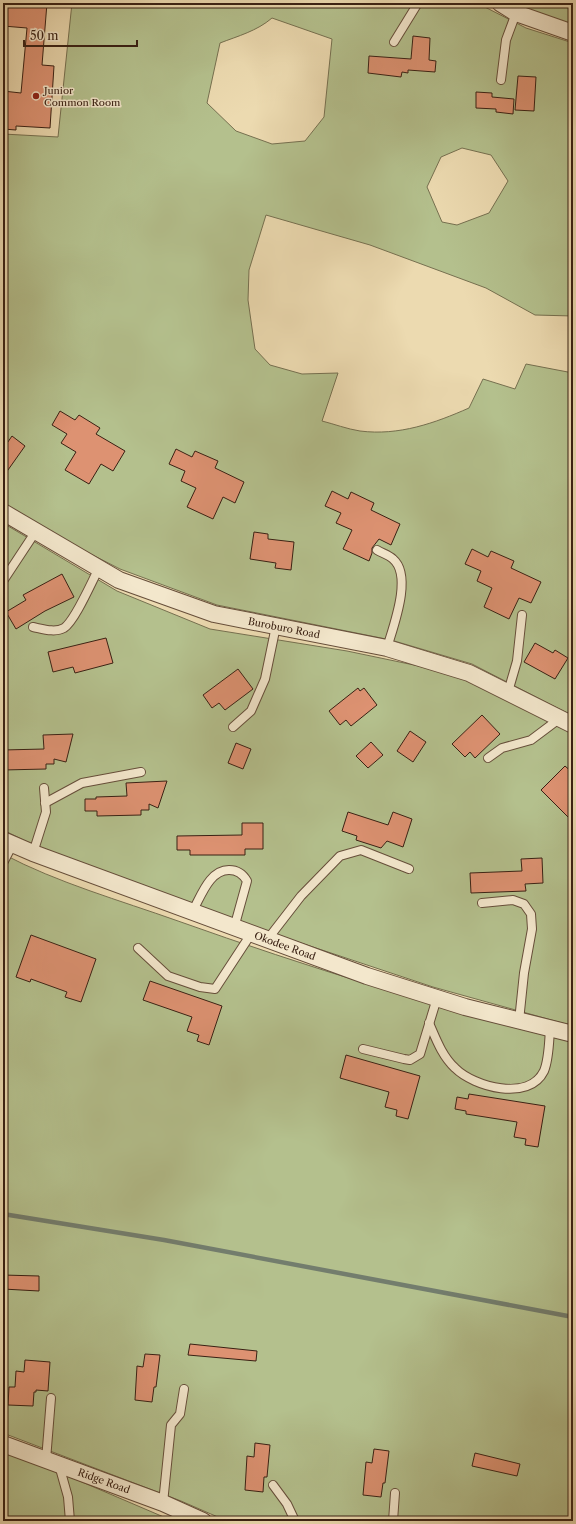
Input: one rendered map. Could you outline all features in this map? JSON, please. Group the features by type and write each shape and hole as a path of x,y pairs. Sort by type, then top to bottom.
{"street":[{"path":"500,3 516,13 571,30"},
{"name":"Buroburo Road","path":"3,512 119,580 214,614 387,648 469,672 566,722"},
{"name":"Okodee Road","path":"8,842 33,853 367,976 465,1007 573,1034"},
{"name":"Ridge Road","path":"3,1444 163,1503 203,1521"}],"lane":[{"path":"394,42 418,3"},
{"path":"501,80 506,40 516,13"},
{"path":"3,581 36,531"},
{"path":"377,550 394,560 402,574 401,599 387,648"},
{"path":"33,627 51,631 64,628 79,607 99,568"},
{"path":"508,692 517,661 522,615"},
{"path":"233,727 251,711 265,679 276,626"},
{"path":"488,758 502,748 531,740 566,722"},
{"path":"45,803 82,783 141,772"},
{"path":"33,853 46,812 44,788"},
{"path":"3,863 8,842"},
{"path":"267,940 300,896 340,856 361,850 409,869"},
{"path":"192,912 213,875 223,870 232,870 242,874 247,881 243,901 234,928"},
{"path":"482,903 513,900 524,904 531,914 532,929 519,1021"},
{"path":"138,948 168,976 200,987 215,989 251,934"},
{"path":"363,1049 410,1060 420,1054 437,998"},
{"path":"429,1023 442,1051 455,1068 478,1082 501,1088 516,1089 530,1086 540,1078 544,1070 550,1029"},
{"path":"163,1503 171,1425 180,1414 184,1389"},
{"path":"51,1398 52,1462 68,1496 70,1521"},
{"path":"273,1485 287,1504 294,1521"},
{"path":"393,1521 395,1493"}],"green space":[{"path":"72,3 477,3 526,28 573,43 573,316 535,315 486,288 370,245 266,215 249,270 248,300 255,349 270,365 302,374 338,373 322,421 355,430 389,432 416,427 443,419 469,408 483,379 515,389 526,364 573,373 573,716 472,664 391,640 217,605 120,569 79,548 3,503 3,134 58,137","holes":["272,18 332,39 324,117 305,141 272,144 236,131 207,103 220,43 254,30","462,148 491,155 508,181 489,213 457,225 442,222 427,187 441,157"]},
{"path":"509,3 573,3 573,19 567,26"},
{"path":"3,523 117,591 210,629 347,651 457,674 573,733 573,1026 433,987 295,941 44,850 3,830"},
{"path":"3,854 45,874 275,955 424,1001 573,1042 573,1521 227,1521 181,1501 3,1433"},
{"path":"3,1452 47,1467 173,1521 3,1521"}],"building":[{"path":"3,3 47,3 42,65 54,66 50,128 16,126 16,130 3,129 3,91 21,93 27,28 3,26"},
{"path":"413,36 430,38 429,60 436,61 435,72 408,70 408,73 402,72 401,77 368,73 369,56 411,59"},
{"path":"518,76 536,77 534,111 515,110"},
{"path":"476,92 492,93 492,97 514,99 513,114 496,112 496,109 476,108"},
{"path":"60,411 75,420 79,415 100,428 96,434 125,451 113,471 101,464 89,484 65,470 76,452 61,443 67,434 52,425"},
{"path":"12,436 25,446 3,477 3,449"},
{"path":"176,449 192,457 195,451 218,461 215,468 244,482 235,503 223,497 213,519 187,507 196,488 181,481 185,471 169,464"},
{"path":"332,491 348,499 351,492 374,503 371,510 400,524 391,545 379,539 372,548 369,561 343,549 352,530 336,523 341,513 325,506"},
{"path":"254,532 268,534 268,539 294,542 291,570 275,568 276,563 250,559"},
{"path":"472,549 488,557 491,551 514,561 511,568 541,582 531,603 519,598 509,619 484,607 492,588 477,581 481,571 465,564"},
{"path":"62,574 74,597 45,611 16,629 6,612 26,600 23,595"},
{"path":"106,638 113,663 75,673 73,667 53,672 48,652"},
{"path":"535,643 553,653 555,650 568,658 555,679 524,662"},
{"path":"238,669 253,689 225,710 219,703 212,708 203,695"},
{"path":"358,688 360,691 364,688 377,705 351,726 346,720 340,725 329,711"},
{"path":"482,715 500,734 475,758 470,752 465,757 452,744"},
{"path":"410,731 426,742 413,762 397,751"},
{"path":"73,734 66,762 54,759 54,764 46,764 46,769 3,770 3,750 44,749 43,735"},
{"path":"371,742 383,755 368,768 356,756"},
{"path":"236,743 251,749 243,769 228,763"},
{"path":"565,766 573,773 573,822 541,790"},
{"path":"167,781 158,808 149,804 149,810 141,810 141,815 97,816 97,811 85,811 85,799 96,799 96,797 127,796 126,783"},
{"path":"348,812 388,825 393,812 412,819 403,847 387,841 381,848 356,840 357,836 342,831"},
{"path":"242,823 263,823 263,849 245,849 245,855 190,855 190,850 177,850 177,836 242,835"},
{"path":"542,858 543,883 525,884 526,891 471,893 470,873 522,871 521,859"},
{"path":"31,935 96,959 81,1002 65,997 67,992 31,979 30,982 16,977"},
{"path":"150,981 222,1006 209,1045 197,1041 199,1035 187,1031 192,1017 143,1000"},
{"path":"346,1055 420,1076 408,1119 396,1116 397,1110 385,1107 389,1092 340,1078"},
{"path":"469,1094 545,1106 538,1147 525,1145 526,1139 514,1137 517,1122 466,1114 466,1111 455,1109 457,1097 468,1099"},
{"path":"3,1275 39,1276 39,1291 3,1289"},
{"path":"190,1344 257,1351 256,1361 188,1355"},
{"path":"145,1354 160,1355 156,1387 154,1387 152,1402 135,1400 137,1366 143,1367"},
{"path":"25,1360 50,1362 48,1391 36,1390 36,1392 34,1392 33,1406 8,1405 9,1387 15,1387 16,1371 24,1372"},
{"path":"255,1443 270,1445 267,1477 264,1477 263,1492 245,1490 247,1456 254,1457"},
{"path":"374,1449 389,1451 385,1483 383,1483 381,1497 363,1495 366,1462 372,1463"},
{"path":"475,1453 520,1464 517,1476 472,1466"}],"waterway":[{"path":"3,1214 164,1240 573,1317"}],"place":[{"name":"Junior Common Room","path":"36,96"}]}
